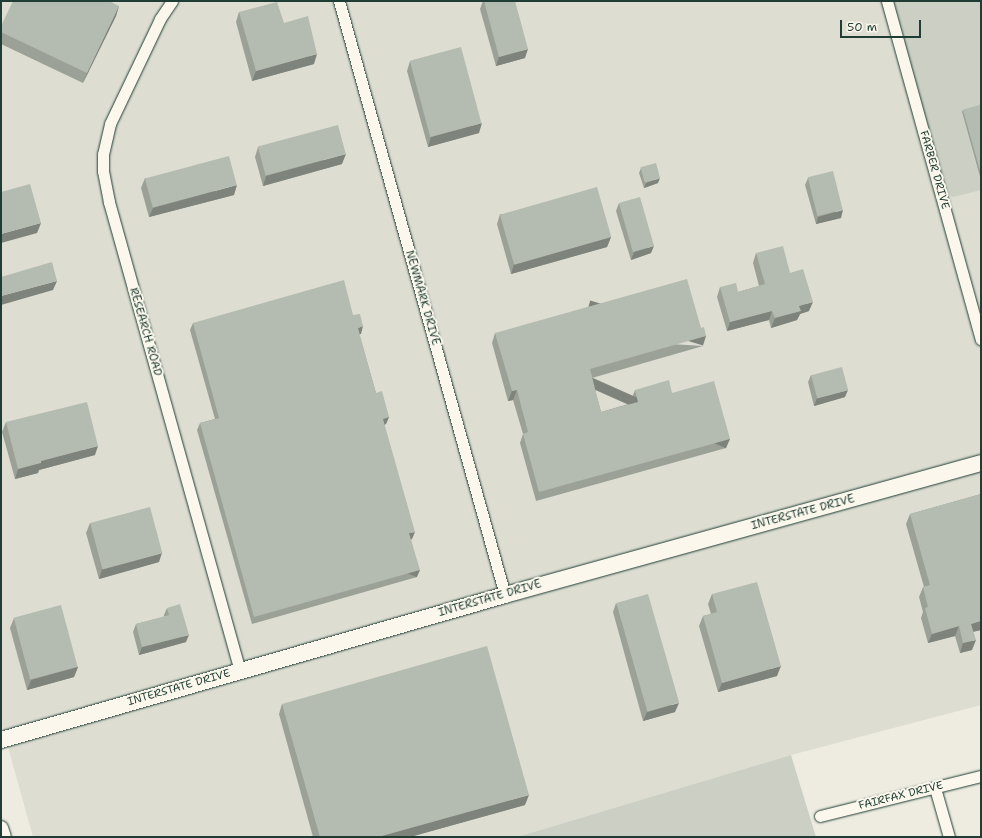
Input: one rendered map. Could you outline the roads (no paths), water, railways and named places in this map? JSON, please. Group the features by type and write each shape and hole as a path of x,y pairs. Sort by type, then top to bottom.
{"main road":[{"name":"INTERSTATE DRIVE","path":"1,740 504,595 981,464"}],"street":[{"name":"RESEARCH ROAD","path":"172,1 160,19 110,124 103,154 103,171 111,208 240,671"},
{"name":"NEWMARK DRIVE","path":"339,1 504,595"},
{"name":"FARBER DRIVE","path":"887,1 981,339"},
{"name":"FAIRFAX DRIVE","path":"820,816 981,776"},
{"path":"935,788 949,837"},
{"path":"1,828 4,837"}]}
